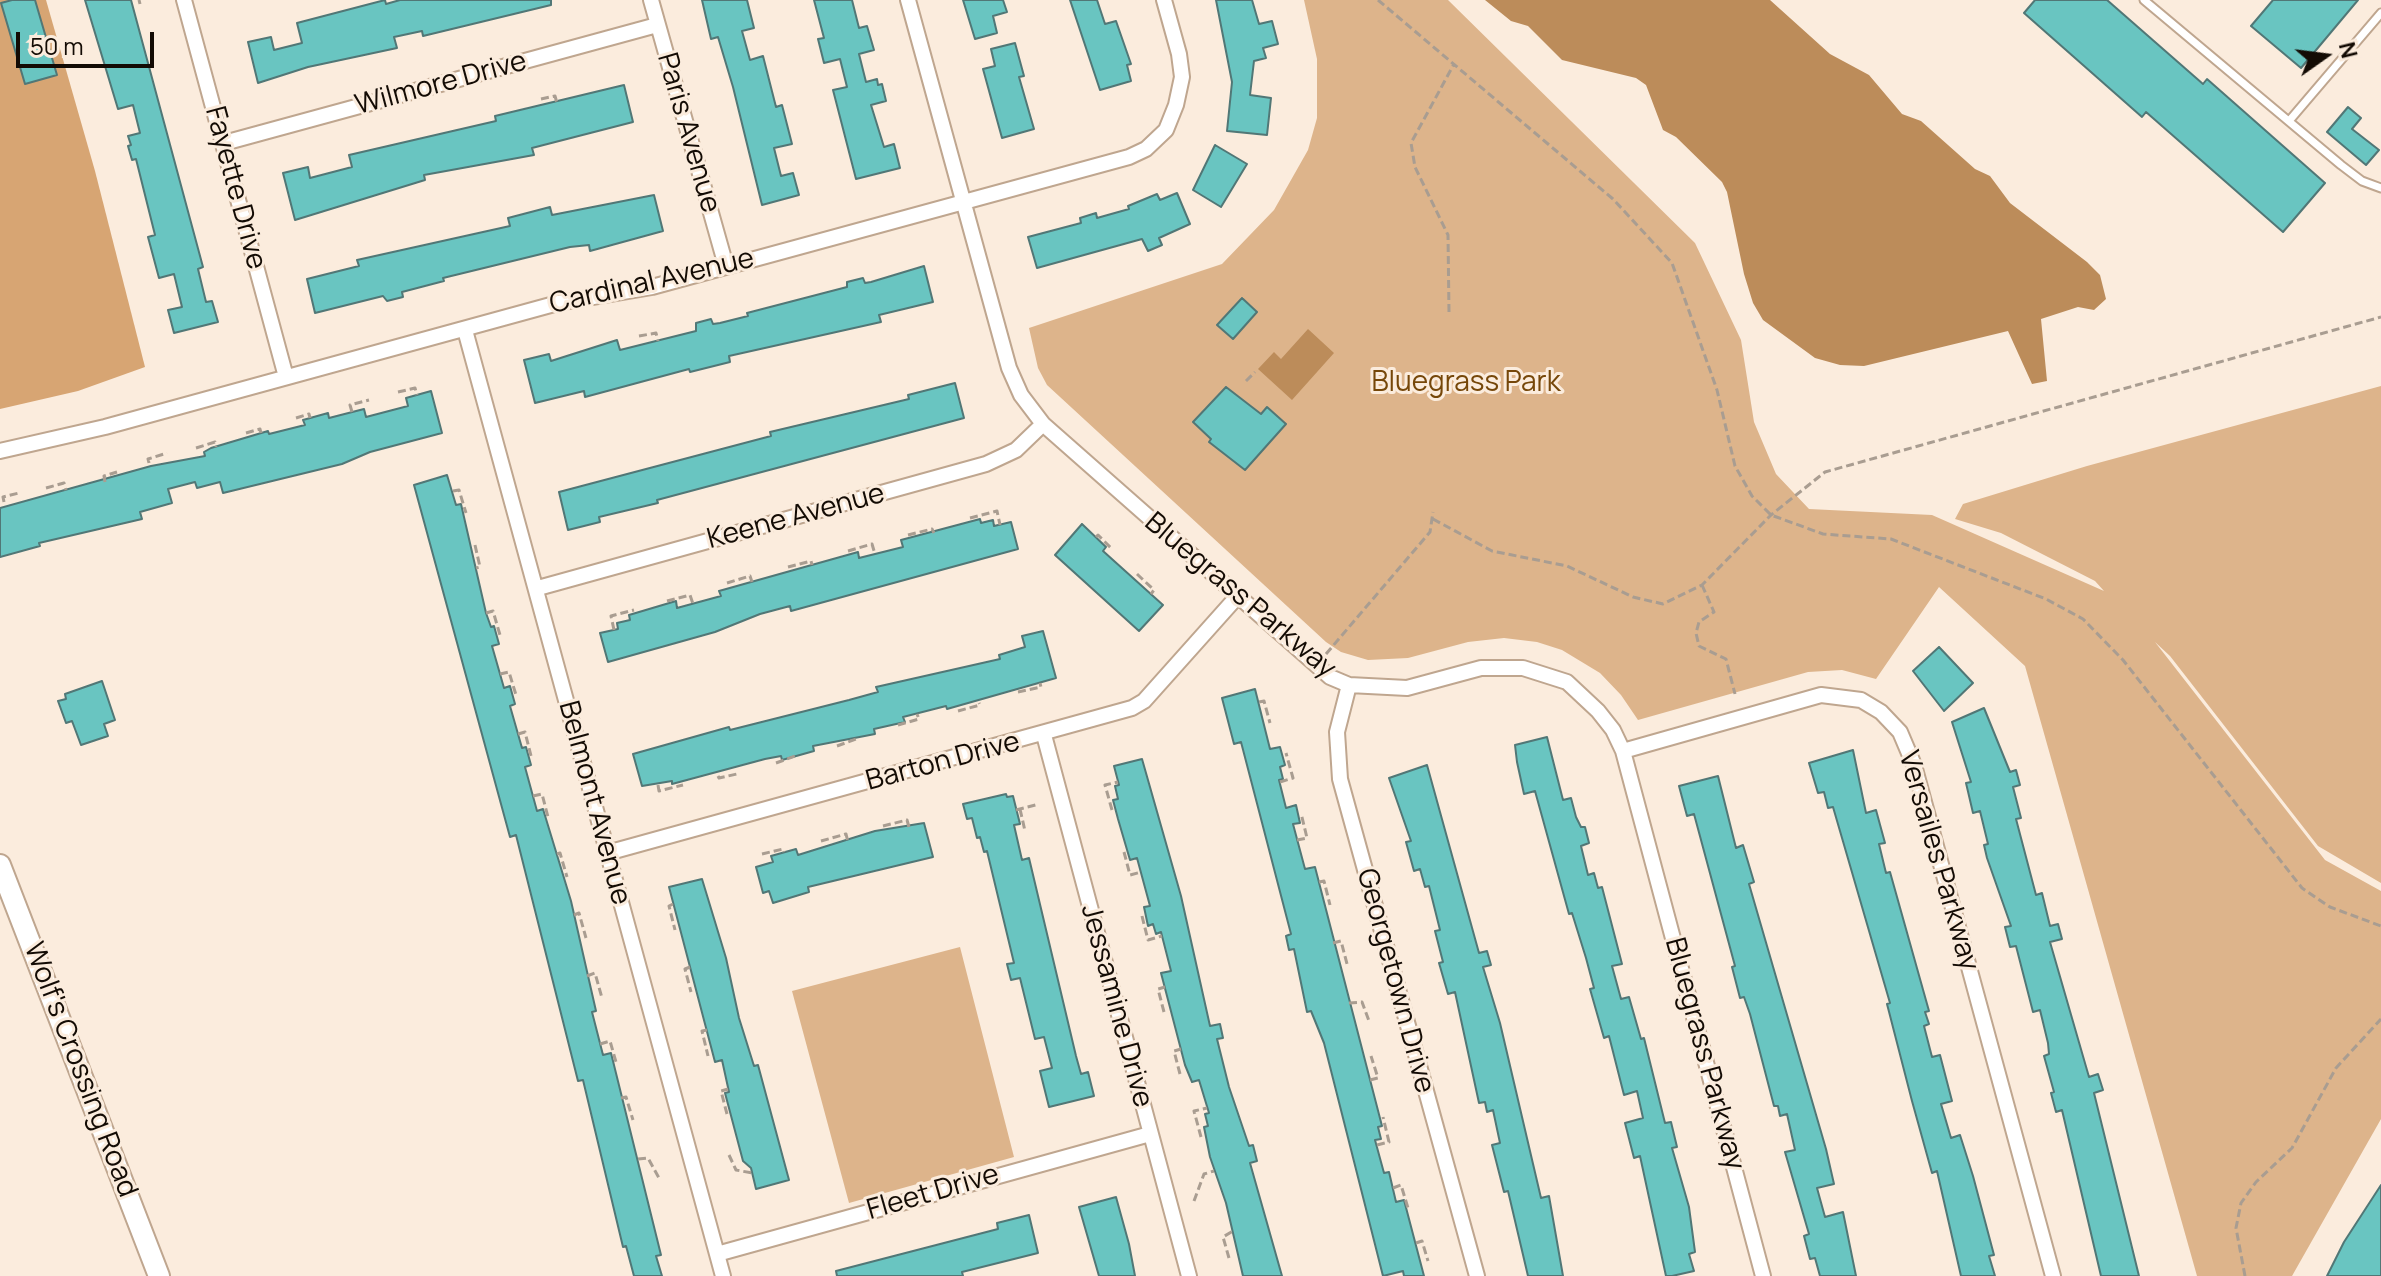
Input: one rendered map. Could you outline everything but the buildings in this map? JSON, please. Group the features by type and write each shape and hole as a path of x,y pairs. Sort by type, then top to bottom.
{"main road":[{"name":"Wolf's Crossing Road","path":"0,865 159,1276"}],"street":[{"name":"Fayette Drive","path":"184,0 286,377"},
{"name":"Paris Avenue","path":"651,0 726,266"},
{"name":"Bluegrass Parkway","path":"908,0 1009,368 1021,395 1043,424 1315,667 1349,685 1407,688 1481,668 1532,670 1567,682 1582,694 1613,730 1623,751 1763,1276"},
{"name":"Cardinal Avenue","path":"0,451 558,303 652,287 1129,157 1146,149 1166,130 1182,77 1164,0"},
{"name":"Wilmore Drive","path":"224,143 657,25"},
{"name":"Belmont Avenue","path":"465,330 538,588 723,1276"},
{"name":"Keene Avenue","path":"538,588 986,464 1016,450 1043,424"},
{"name":"Barton Drive","path":"607,853 1116,715 1144,701 1236,598"},
{"name":"Georgetown Drive","path":"1349,685 1337,732 1340,779 1477,1276"},
{"name":"Versailes Parkway","path":"1623,751 1821,695 1861,700 1881,712 1900,732 1914,765 2053,1276"},
{"name":"Jessamine Drive","path":"1044,735 1189,1276"},
{"name":"Fleet Drive","path":"717,1254 1150,1134"}],"lane":[{"path":"2144,0 2362,181 2381,188"},
{"path":"2289,121 2381,15"}],"path":[{"path":"1378,0 1613,199 1672,263 1717,390 1735,466 1752,496 1771,515 1823,534 1891,539 2046,599 2083,619 2123,660 2302,888 2330,907 2381,926"},
{"path":"1449,312 1448,235 1415,167 1411,143 1454,63"},
{"path":"541,99 555,96 557,103"},
{"path":"1433,519 1492,551 1567,566 1651,602 1675,601 1702,585 1771,515 1825,472 2381,317"},
{"path":"639,336 656,333 658,341"},
{"path":"1246,381 1255,372"},
{"path":"398,392 415,388 417,395"},
{"path":"352,412 350,405 369,400"},
{"path":"296,418 309,414 310,418"},
{"path":"246,433 260,429 261,433"},
{"path":"196,448 215,442 216,447"},
{"path":"149,463 148,459 167,453"},
{"path":"105,482 104,476 117,472"},
{"path":"46,488 64,483 66,490"},
{"path":"453,491 459,490 466,513"},
{"path":"4,502 3,497 19,493"},
{"path":"970,518 997,511 1000,525"},
{"path":"1324,657 1430,532 1433,512"},
{"path":"908,535 932,529 934,533"},
{"path":"1096,537 1098,535 1113,550"},
{"path":"848,551 872,544 875,554"},
{"path":"475,545 480,567 476,568"},
{"path":"788,567 811,561 812,565"},
{"path":"1137,574 1154,590 1151,594"},
{"path":"727,583 750,576 752,582"},
{"path":"1702,585 1714,612 1699,622 1696,633 1699,646 1726,659 1735,694"},
{"path":"667,601 690,595 693,604"},
{"path":"614,630 611,616 634,610"},
{"path":"486,613 493,611 500,635"},
{"path":"500,674 509,672 516,695"},
{"path":"1018,692 1041,687 1040,683"},
{"path":"1259,702 1264,701 1270,723"},
{"path":"958,711 979,703"},
{"path":"898,725 919,719 917,714"},
{"path":"518,734 525,732 531,756"},
{"path":"837,746 859,738"},
{"path":"1280,782 1293,778 1286,753"},
{"path":"776,763 798,755"},
{"path":"718,776 737,774"},
{"path":"1112,810 1105,785 1118,782"},
{"path":"658,785 659,791 683,785"},
{"path":"533,796 542,794 548,817"},
{"path":"1025,831 1018,810 1039,804"},
{"path":"1297,840 1307,838 1301,813"},
{"path":"883,826 907,820 909,827"},
{"path":"821,841 846,834 848,842"},
{"path":"762,854 783,849 784,852"},
{"path":"1124,852 1130,875 1141,872"},
{"path":"557,854 560,853 567,877"},
{"path":"1319,882 1324,881 1330,905"},
{"path":"673,904 669,906 675,930"},
{"path":"574,915 579,913 586,938"},
{"path":"1142,916 1148,940 1162,936"},
{"path":"1333,943 1341,941 1347,964"},
{"path":"690,967 685,969 691,992"},
{"path":"587,976 595,973 602,998"},
{"path":"1164,1012 1158,989 1165,987"},
{"path":"1349,1003 1362,1002 1369,1021"},
{"path":"2245,1276 2236,1228 2241,1203 2256,1182 2292,1148 2336,1068 2381,1019"},
{"path":"707,1030 702,1031 708,1056"},
{"path":"600,1044 610,1041 616,1062"},
{"path":"1180,1074 1174,1051 1181,1049"},
{"path":"1370,1080 1378,1078 1371,1056"},
{"path":"727,1114 721,1091 728,1089"},
{"path":"621,1098 626,1097 633,1120"},
{"path":"1201,1137 1194,1111 1207,1108"},
{"path":"1377,1145 1389,1142 1383,1117"},
{"path":"729,1155 736,1170 752,1173"},
{"path":"638,1159 648,1158 659,1178"},
{"path":"1194,1201 1204,1174 1214,1171"},
{"path":"1393,1188 1401,1185 1408,1208"},
{"path":"1229,1258 1224,1234 1233,1231"},
{"path":"1416,1243 1422,1241 1428,1261"}],"green space":[{"name":"Bluegrass Park","path":"1304,0 1448,0 1695,243 1741,340 1754,422 1776,474 1809,509 1932,515 2104,591 2095,581 2001,533 1955,519 1963,504 2087,466 2381,386 2381,883 2318,846 2170,656 2155,642 2325,860 2381,891 2381,1119 2292,1276 2197,1276 2025,666 1939,587 1876,679 1842,670 1808,672 1638,720 1621,695 1600,673 1562,650 1537,642 1504,638 1468,642 1408,658 1368,660 1341,652 1326,642 1047,385 1038,368 1029,328 1222,264 1274,210 1308,150 1317,118 1317,59"},
{"path":"960,947 1014,1157 849,1203 792,991"}],"shaded area":[{"path":"0,0 46,0 95,171 145,367 78,391 0,409"},
{"path":"1485,0 1770,0 1830,54 1869,75 1902,114 1921,121 1975,169 1990,176 2010,203 2087,262 2100,275 2106,299 2094,310 2078,307 2041,319 2047,381 2032,384 2008,331 1864,366 1840,365 1815,358 1763,320 1753,303 1744,274 1727,192 1722,182 1676,137 1663,130 1646,85 1636,78 1562,60 1528,26 1511,21"},
{"path":"1308,329 1334,353 1292,400 1258,369 1274,352 1281,359"}]}
